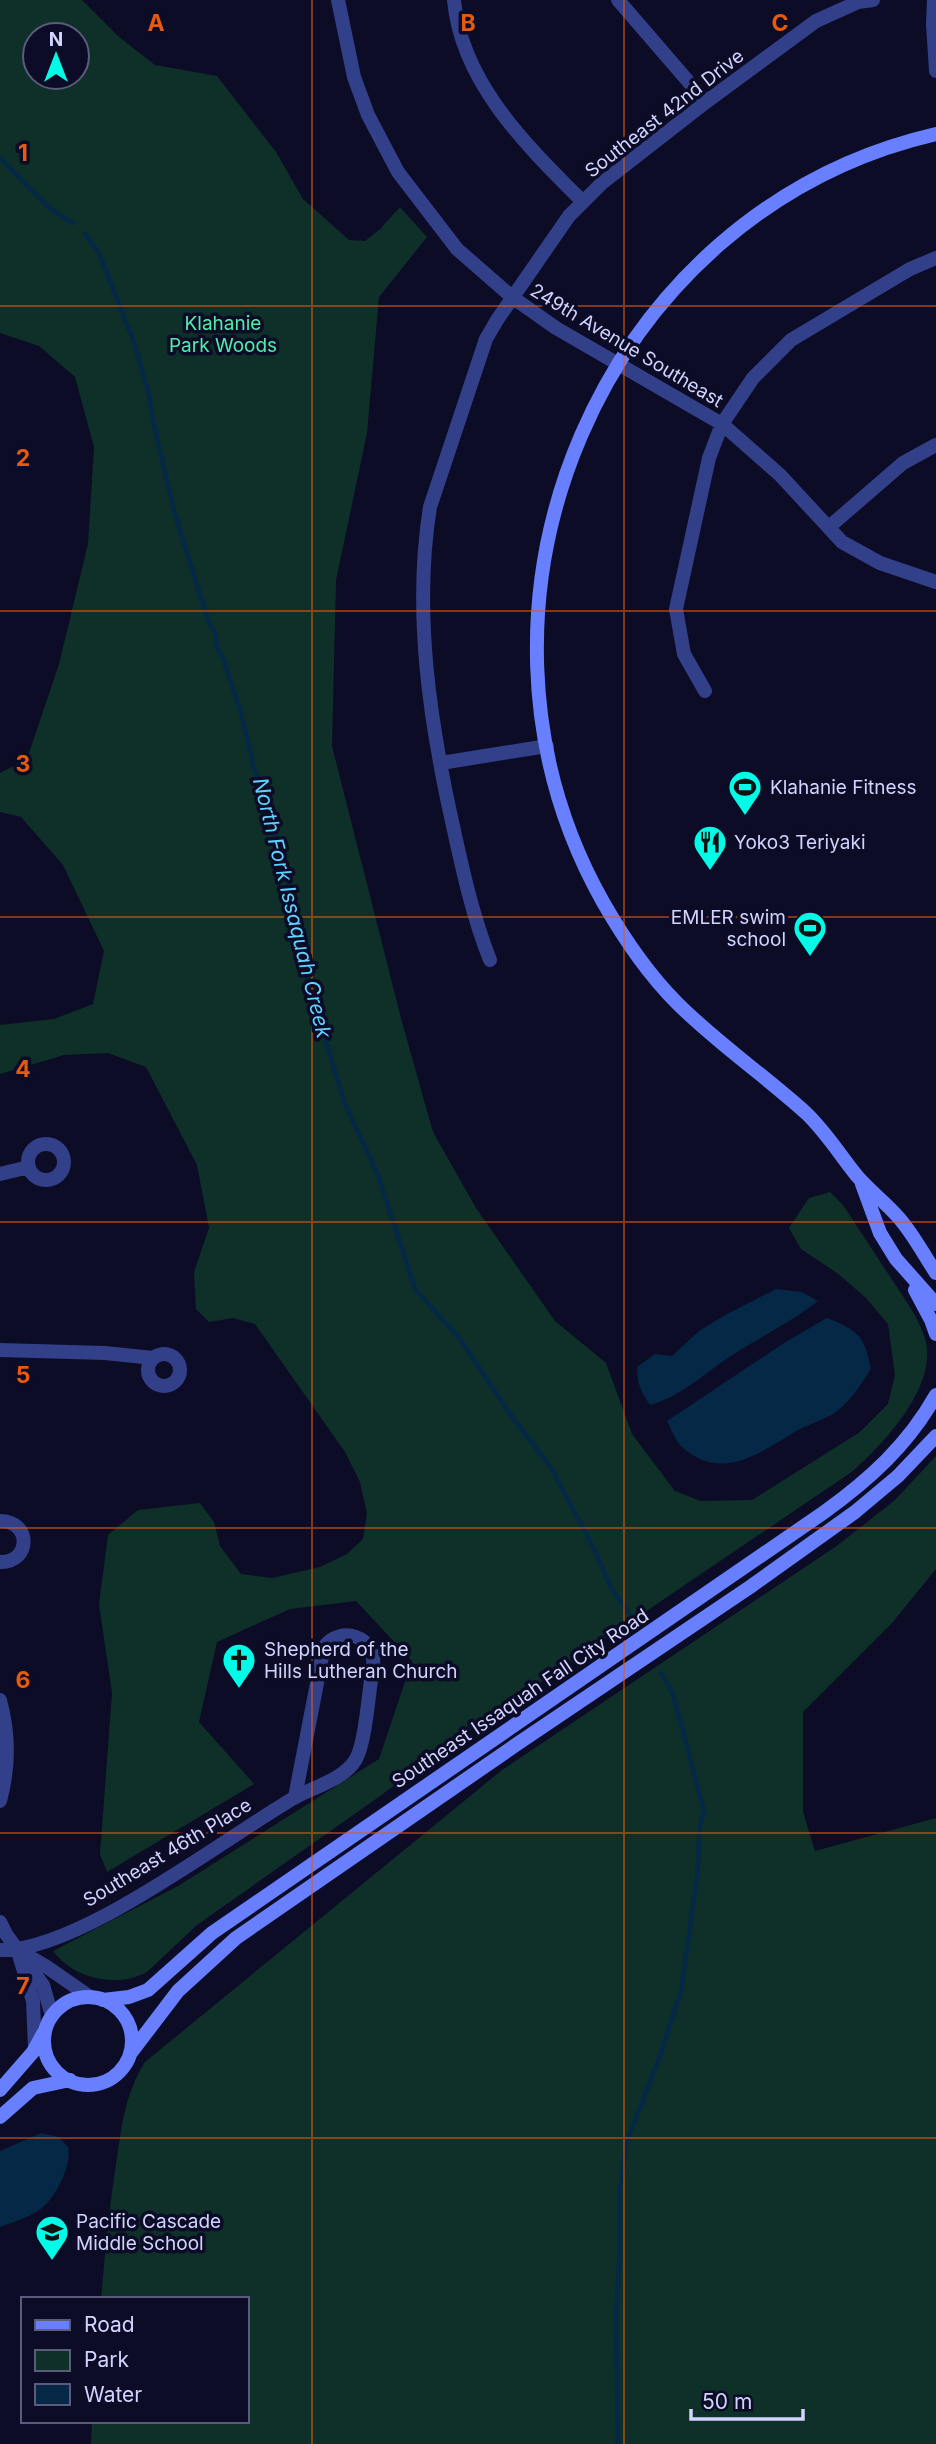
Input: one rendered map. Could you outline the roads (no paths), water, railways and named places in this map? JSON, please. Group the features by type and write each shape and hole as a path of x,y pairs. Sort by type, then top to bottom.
{"street":[{"name":"249th Avenue Southeast","path":"338,0 354,77 368,115 398,172 457,249 512,297 556,328 722,424 780,475 842,542 868,558 936,582"},
{"path":"454,0 462,42 476,72 532,150 582,201"},
{"path":"618,0 706,102"},
{"name":"Southeast 42nd Drive","path":"490,960 478,930 466,882 441,764 430,698 424,595 425,534 430,507 486,339 512,297 582,201 647,146 816,21 858,2 873,0"},
{"path":"934,0 936,71"},
{"path":"936,134 859,157 789,194 751,220 673,290 619,365 587,420 568,466 551,522 542,565 537,613 537,660 542,722 547,746 573,839 604,902 662,987 689,1015 821,1129 860,1179 902,1220 936,1273"},
{"path":"705,691 684,654 676,609 709,458 722,424 753,378 791,340 900,275 936,258"},
{"path":"829,527 903,463 936,445"},
{"path":"441,764 547,746"},
{"path":"0,1174 29,1167"},
{"path":"860,1179 880,1233 926,1309 936,1334"},
{"path":"896,1259 936,1304"},
{"path":"0,1350 105,1353 153,1358"},
{"name":"Southeast Issaquah Fall City Road","path":"97,1999 136,1995 158,1984 212,1933 823,1513 877,1472 909,1437 936,1395"},
{"name":"Southeast Issaquah Fall City Road","path":"130,2054 178,1991 236,1938 750,1587 876,1495 936,1436"},
{"path":"0,1521 11,1522 17,1526 24,1544 18,1556 0,1562"},
{"name":"Southeast 46th Place","path":"18,1950 52,1939 125,1904 295,1797 337,1776 350,1766 359,1752 374,1660 366,1641 357,1636 338,1637 328,1641 324,1647 295,1797"},
{"path":"0,1700 7,1746 5,1780 0,1801"},
{"path":"0,1922 18,1950 43,1985 49,2022 44,2040 49,2061 54,2069 70,2080 90,2085 115,2076 130,2054 132,2041 130,2028 115,2006 97,1999 18,1950 0,1950"},
{"path":"18,1950 33,2001 35,2048"},
{"path":"0,2091 35,2048 49,2022 68,2002 97,1999"},
{"path":"0,2117 33,2088 70,2080"}],"water":[{"path":"776,1289 802,1292 818,1301 683,1390 650,1405 640,1387 637,1367 655,1354 672,1356 699,1331"},
{"path":"827,1318 858,1336 866,1349 871,1369 839,1410 751,1457 738,1461 711,1462 697,1457 680,1445 667,1421 784,1343"},
{"path":"41,2133 59,2137 68,2147 68,2163 62,2180 42,2208 0,2227 0,2151"}],"waterway":[{"name":"North Fork Issaquah Creek","path":"0,158 48,207 73,223"},
{"name":"North Fork Issaquah Creek","path":"85,234 99,253 135,345 149,395 174,511 209,623 216,635 217,648 223,658 240,710 253,764 282,855 305,973 345,1104 378,1175 415,1289 460,1339 515,1421 550,1466 595,1551 611,1588 629,1613"},
{"name":"North Fork Issaquah Creek","path":"618,2444 616,2317 620,2189 627,2141 660,2056 681,1991 704,1811 673,1694 661,1673"}],"place":[{"name":"Klahanie Fitness","path":"745,817"},
{"name":"Yoko3 Teriyaki","path":"710,872"},
{"name":"EMLER swim school","path":"810,958"},
{"name":"Shepherd of the Hills Lutheran Church","path":"239,1690"},
{"name":"Pacific Cascade Middle School","path":"52,2262"}],"park label":[{"name":"Klahanie Park Woods","path":"223,334"}]}
